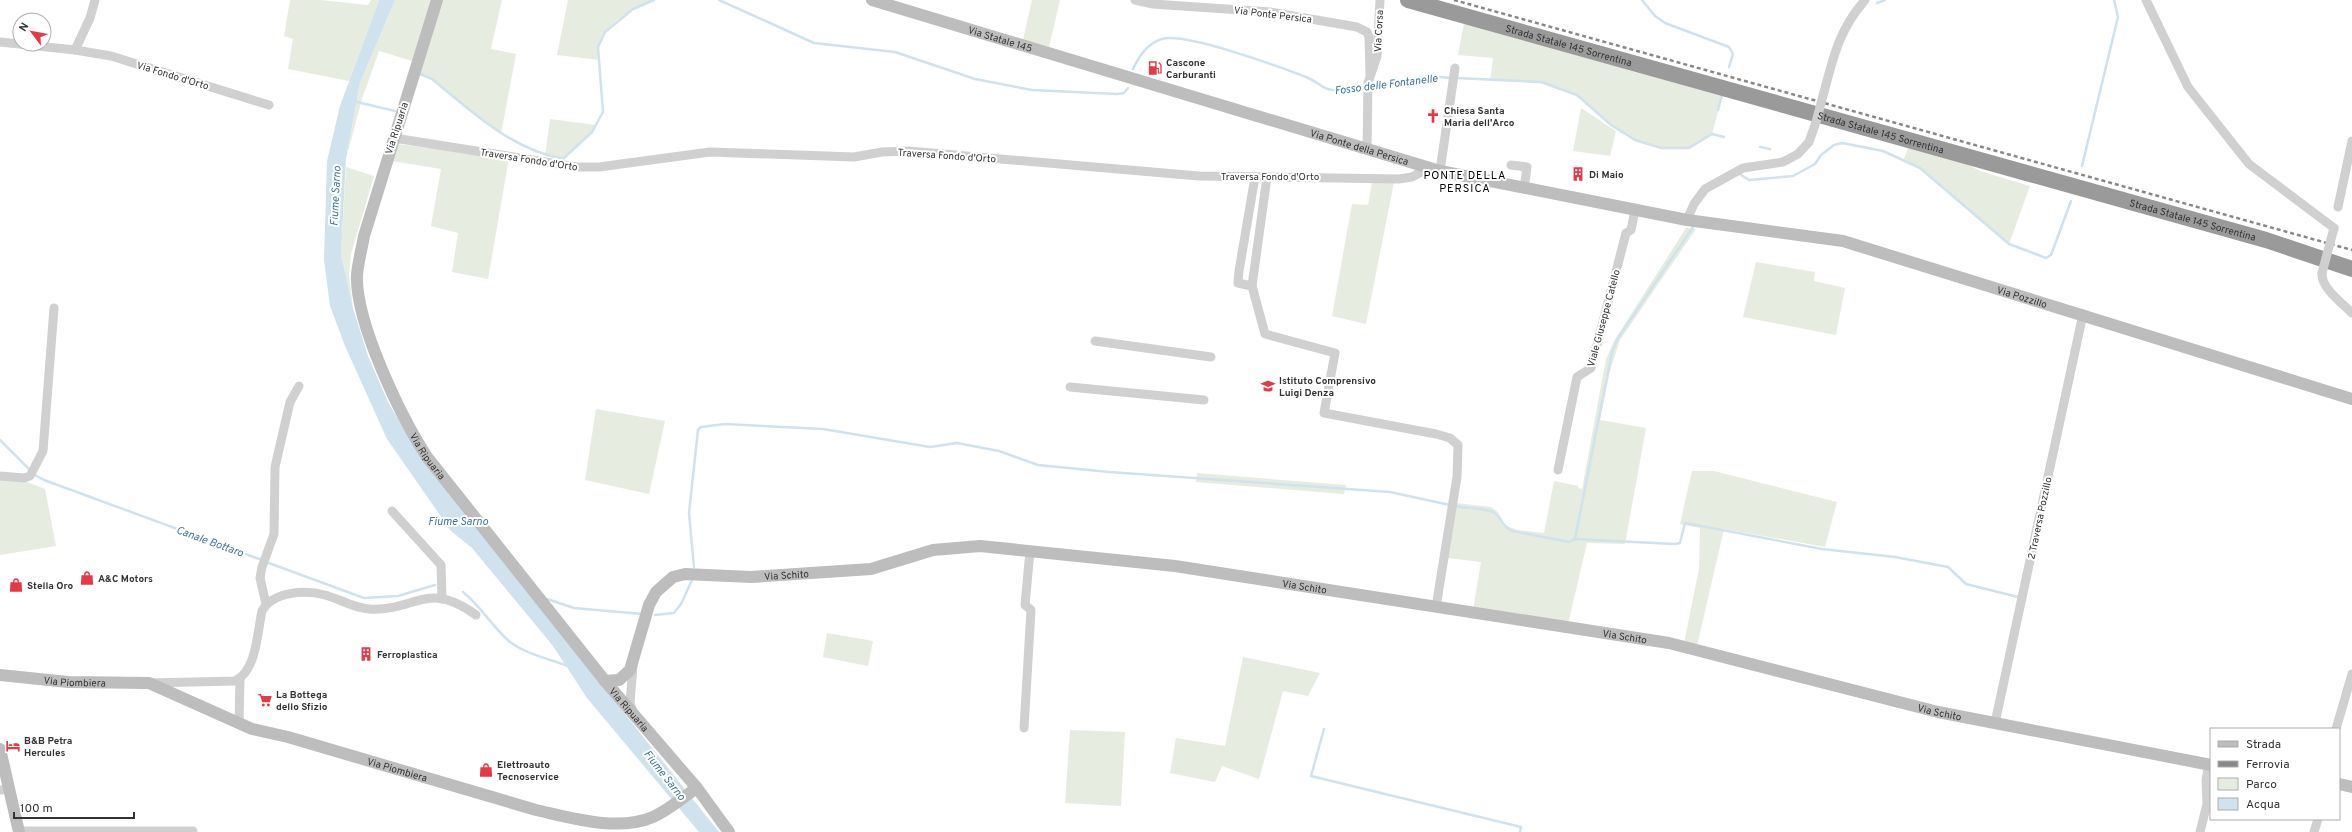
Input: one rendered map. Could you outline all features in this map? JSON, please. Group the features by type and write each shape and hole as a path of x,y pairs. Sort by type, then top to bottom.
{"highway":[{"name":"Strada Statale 145 Sorrentina","path":"1408,0 2192,219 2298,250 2352,269"},
{"path":"2298,250 2352,261"}],"street":[{"path":"75,50 90,18 95,0"},
{"name":"Via Ripuaria","path":"437,0 364,236 357,275 360,306 390,388 413,436 427,457 605,681 697,788 729,832"},
{"name":"Via Statale 145","path":"872,0 1129,77"},
{"name":"Via Ponte Persica","path":"1135,0 1153,4 1270,12 1357,27 1366,32 1369,37 1370,74"},
{"name":"Via Corsa","path":"1367,150 1368,87 1370,74 1376,61 1380,0"},
{"path":"1687,220 1694,204 1705,189 1743,168 1783,162 1798,154 1808,142 1816,122 1840,36 1845,26 1865,0"},
{"path":"2146,0 2188,87 2249,164 2334,228 2322,272 2322,280 2352,313"},
{"name":"Via Fondo d'Orto","path":"0,42 75,50 111,56 269,105"},
{"path":"1440,171 1455,68"},
{"name":"Via Ponte della Persica","path":"1129,77 1428,168 1524,189 1687,220"},
{"name":"Traversa Fondo d'Orto","path":"394,138 577,167 599,166 710,152 854,157 882,152 910,151 1199,176 1399,179 1412,177 1428,168"},
{"path":"2338,207 2352,141"},
{"path":"1511,165 1527,167 1524,189"},
{"path":"1252,286 1238,283 1255,177"},
{"path":"1267,177 1252,286 1265,334 1335,353 1324,413 1436,434 1450,438 1458,445 1453,505 1436,607"},
{"name":"Viale Giuseppe Catello","path":"1558,470 1577,376 1592,368 1626,233 1631,230 1635,210"},
{"name":"Via Pozzillo","path":"1687,220 1842,241 2083,314 2352,399"},
{"path":"0,476 24,478 30,476 43,451 54,308"},
{"name":"2 Traversa Pozzillo","path":"1995,723 2083,314"},
{"path":"1095,341 1211,357"},
{"path":"266,604 260,578 262,567 274,534 275,467 290,402 299,386"},
{"path":"1070,387 1204,400"},
{"path":"392,511 441,565 442,599"},
{"name":"Via Schito","path":"605,681 624,677 634,662 649,605 656,592 673,577 685,574 751,577 871,569 933,550 980,546 1175,566 1669,643 1938,712 2210,765"},
{"path":"1024,728 1031,610 1024,605 1030,551"},
{"path":"239,724 240,678 250,666 262,611 266,604 279,596 318,593 370,609 400,606 416,600 431,597 442,599 466,608 476,615"},
{"path":"633,714 630,703 634,662"},
{"path":"2336,728 2352,674"},
{"name":"Via Piombiera","path":"0,675 68,682 149,683 234,681 240,678"},
{"name":"Via Piombiera","path":"149,683 239,724 536,810 568,817 602,823 637,822 654,816 697,788"},
{"path":"0,749 5,790 19,832 193,831"},
{"path":"2200,832 2207,804 2206,780 2210,765"},
{"path":"2340,784 2352,787"},
{"path":"2314,832 2318,820"}],"green space":[{"path":"290,0 320,0 368,5 371,0 379,0 349,81 288,69 293,39 284,36"},
{"path":"395,0 432,0 412,61 379,51 362,99 346,159 360,83"},
{"path":"442,0 502,0 491,49 516,54 501,134 432,79 420,74"},
{"path":"568,0 654,0 629,12 606,31 601,38 598,47 599,60 557,55"},
{"path":"1032,0 1060,0 1049,47 1023,40"},
{"path":"1464,23 1722,96 1712,134 1689,148 1661,148 1635,140 1611,125 1577,95 1541,82 1490,81 1493,58 1458,55"},
{"path":"1581,108 1616,131 1610,156 1573,151"},
{"path":"550,119 596,125 592,132 563,159 545,156"},
{"path":"397,144 509,158 488,279 452,272 458,233 431,226 441,169 392,161"},
{"path":"1908,148 1963,162 1980,171 2030,186 2009,244 1920,168 1904,159"},
{"path":"346,167 374,176 351,254 349,274 353,308 341,254"},
{"path":"1372,182 1394,182 1366,324 1332,316 1352,204 1368,205"},
{"path":"1686,228 1696,229 1620,340 1610,371 1600,420 1646,428 1625,544 1587,543 1568,624 1473,610 1481,562 1448,558 1456,503 1491,507 1498,512 1505,525 1517,530 1544,533 1554,481 1579,486 1578,488 1582,489 1606,359 1614,341"},
{"path":"1756,262 1815,272 1814,281 1845,288 1836,335 1743,317"},
{"path":"596,409 665,421 649,494 585,480"},
{"path":"1692,471 1714,471 1837,502 1825,547 1724,529 1697,646 1684,643 1699,569 1700,528 1680,524"},
{"path":"1197,473 1346,485 1344,494 1196,482"},
{"path":"0,478 27,482 45,489 56,546 0,555"},
{"path":"827,633 873,641 868,666 823,657"},
{"path":"1243,657 1320,673 1308,696 1283,691 1259,779 1222,766 1215,782 1170,773 1176,738 1225,746"},
{"path":"1070,730 1125,732 1121,806 1065,803"}],"water":[{"name":"Fiume Sarno","path":"379,0 395,0 360,83 346,159 341,254 353,308 368,356 389,404 425,463 719,832 699,832 587,698 553,646 472,548 451,531 387,439 345,346 330,306 324,260 327,161 340,106"}],"waterway":[{"name":"Fosso delle Fontanelle","path":"420,74 432,79 477,116 509,138 526,147 563,159 592,132 603,112 598,47 605,32 633,9 654,0"},
{"name":"Fosso delle Fontanelle","path":"719,0 814,43 895,52 975,79 1032,90 1117,94 1124,93 1128,88"},
{"name":"Fosso delle Fontanelle","path":"1642,0 1655,16 1665,23 1729,47 1733,54 1729,67"},
{"path":"1877,3 1885,0"},
{"path":"2082,166 2118,17 2114,0"},
{"name":"Fosso delle Fontanelle","path":"1133,69 1138,59 1148,47 1162,39 1174,38 1211,45 1255,59 1306,77 1325,88 1335,90 1342,91 1429,76 1451,78"},
{"name":"Fosso delle Fontanelle","path":"1456,78 1541,82 1577,95 1611,125 1635,140 1661,148 1689,148 1712,134 1724,137"},
{"name":"Fosso delle Fontanelle","path":"1718,110 1722,95"},
{"name":"Fosso delle Fontanelle","path":"353,101 395,111"},
{"path":"1741,175 1749,180 1793,176 1815,164 1821,155 1834,145 1842,143 1883,151 1920,168 2009,244 2046,258 2051,255 2071,201"},
{"path":"1760,147 1770,149"},
{"path":"1455,506 1484,509 1493,512 1508,529 1512,531 1569,542 1575,539 1612,352 1618,338 1693,227"},
{"path":"694,567 689,513 698,430 701,427 725,424 823,429 930,447 957,443 999,451 1038,465 1109,472 1390,492 1450,505"},
{"name":"Canale Bottaro","path":"0,440 35,475 44,480 262,560"},
{"path":"1575,539 1674,544 1680,543 1685,523 1822,549 1895,557 1948,567 1966,584 2018,597 2019,595"},
{"name":"Canale Bottaro","path":"266,562 364,598 398,596 435,585"},
{"path":"655,615 674,613 681,604 692,580"},
{"name":"Canale Bottaro","path":"463,592 476,604 510,642 530,653 568,666"},
{"path":"547,599 574,608 642,614"},
{"path":"1324,729 1311,776 1521,827 1520,832"}],"railway":[{"path":"1454,0 2352,250"}],"place":[{"name":"Cascone Carburanti","path":"1155,68"},
{"name":"Chiesa Santa Maria dell'Arco","path":"1433,116"},
{"name":"Di Maio","path":"1578,174"},
{"name":"Istituto Comprensivo Luigi Denza","path":"1268,386"},
{"name":"A&C Motors","path":"87,578"},
{"name":"Stella Oro","path":"16,585"},
{"name":"Ferroplastica","path":"366,654"},
{"name":"La Bottega dello Sfizio","path":"265,700"},
{"name":"B&B Petra Hercules","path":"13,746"},
{"name":"Elettroauto Tecnoservice","path":"486,770"}],"district":[{"name":"PONTE DELLA PERSICA","path":"1465,181"}]}
